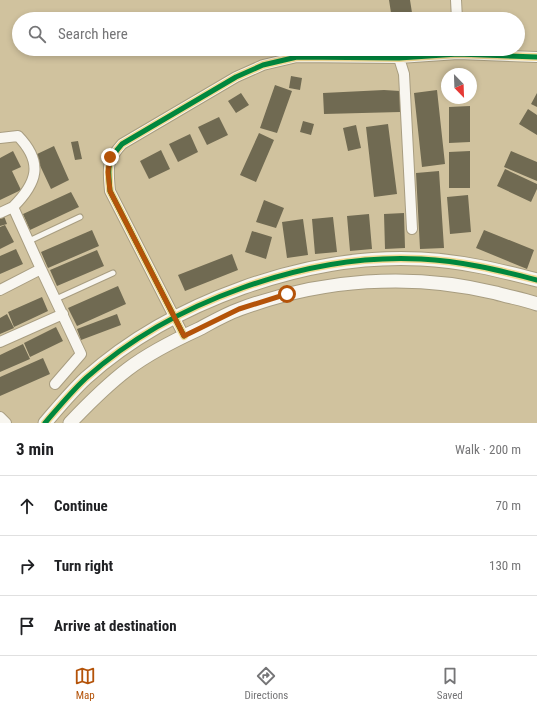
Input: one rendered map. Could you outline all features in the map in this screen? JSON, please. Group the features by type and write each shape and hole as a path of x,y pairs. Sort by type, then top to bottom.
{"street":[{"path":"456,0 457,12"},
{"path":"184,336 110,191 108,172 110,157 122,144 236,77 263,65 297,58 399,58 419,56"},
{"path":"521,56 537,57"},
{"path":"399,58 404,74 412,229"},
{"path":"0,138 18,136 26,144 33,160 35,176 26,194 13,207 0,213"},
{"path":"13,207 81,354 55,384"},
{"path":"44,423 86,379 148,333 175,318 234,291 281,274 363,261 420,259 479,265 537,280"},
{"path":"0,290 41,269"},
{"path":"70,423 96,396 129,369 184,336 239,309 287,294 334,285 365,282 419,281 472,287 537,304"},
{"path":"0,342 63,314"},
{"path":"0,417 6,423"}],"lane":[{"path":"29,241 80,217"},
{"path":"56,299 113,273"}],"building":[{"path":"389,0 410,0 412,12 391,12"},
{"path":"291,76 302,78 300,90 289,88"},
{"path":"275,85 292,91 277,133 260,128"},
{"path":"384,90 400,91 400,112 324,114 323,93"},
{"path":"437,90 445,164 422,167 414,93"},
{"path":"241,93 249,105 236,113 228,101"},
{"path":"537,93 537,107 531,104"},
{"path":"470,106 470,142 449,143 449,107"},
{"path":"528,109 537,115 537,135 519,124"},
{"path":"219,117 228,135 207,145 198,127"},
{"path":"303,121 314,124 311,135 300,132"},
{"path":"388,124 397,194 374,197 366,127"},
{"path":"356,125 361,148 348,151 343,128"},
{"path":"259,133 274,140 256,182 240,175"},
{"path":"190,134 198,152 178,162 169,144"},
{"path":"78,141 82,159 75,160 71,142"},
{"path":"54,146 69,180 51,189 35,155"},
{"path":"161,150 170,169 149,179 140,161"},
{"path":"13,151 21,167 12,171 21,190 0,200 0,158"},
{"path":"470,151 470,188 449,188 449,152"},
{"path":"511,151 537,162 537,181 504,167"},
{"path":"505,169 537,184 537,189 531,202 497,186"},
{"path":"439,171 444,248 420,249 416,173"},
{"path":"71,192 79,207 30,230 23,214"},
{"path":"468,195 471,232 450,234 447,197"},
{"path":"264,200 284,208 276,228 256,222"},
{"path":"404,213 405,248 385,249 384,214"},
{"path":"369,214 372,249 350,251 347,216"},
{"path":"4,216 7,224 0,226 0,217"},
{"path":"333,217 337,252 315,254 312,219"},
{"path":"303,219 308,255 287,258 282,222"},
{"path":"5,225 14,242 0,249 0,227"},
{"path":"92,230 99,246 48,268 41,252"},
{"path":"484,230 534,250 527,269 476,248"},
{"path":"252,231 272,237 266,259 245,252"},
{"path":"16,249 23,264 0,274 0,256"},
{"path":"97,250 104,266 57,286 50,270"},
{"path":"232,254 238,270 185,291 178,275"},
{"path":"118,286 126,304 77,326 68,308"},
{"path":"42,297 48,311 14,327 8,312"},
{"path":"7,314 14,328 0,334 0,318"},
{"path":"117,314 121,325 81,340 77,329"},
{"path":"56,327 63,341 30,357 24,343"},
{"path":"23,344 30,359 0,372 0,355"},
{"path":"43,358 50,374 0,396 0,377"}],"cycle path":[{"path":"184,336 110,191 109,165 113,156 122,144 236,77 263,65 297,57 399,58 428,56"},
{"path":"511,56 537,57"},
{"path":"45,423 86,378 120,351 158,326 199,305 243,288 287,274 333,264 377,259 421,259 494,269 537,280"}],"route":[{"path":"110,157 108,172 110,191 184,336 239,309 287,294"}]}
